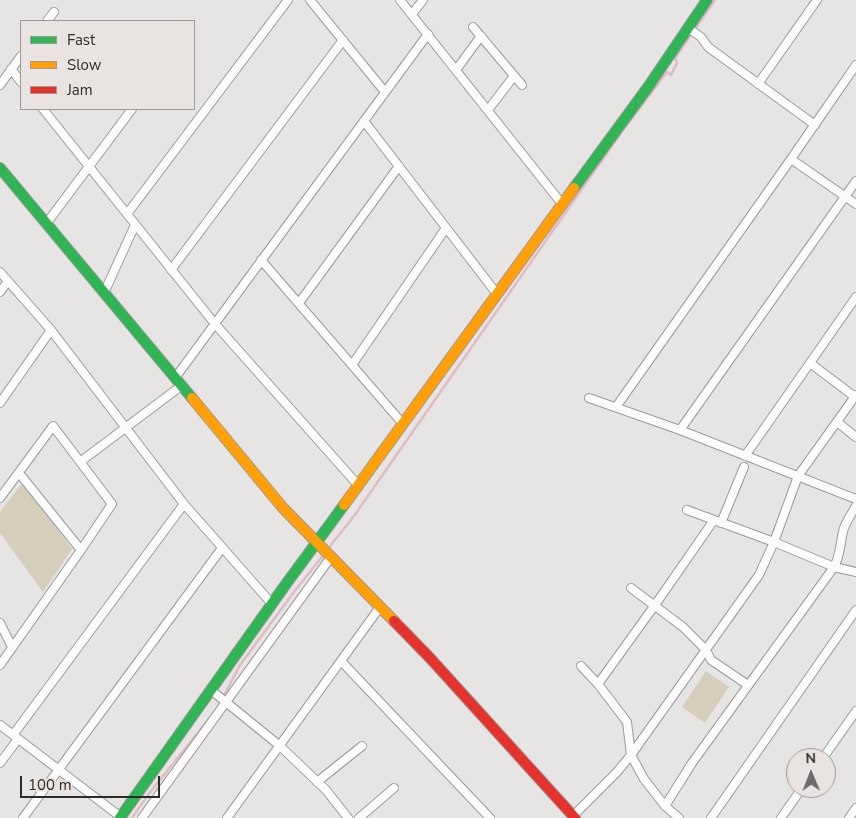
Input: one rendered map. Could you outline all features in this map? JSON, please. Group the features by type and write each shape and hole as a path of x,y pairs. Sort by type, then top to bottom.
{"street":[{"path":"126,214 288,0"},
{"path":"310,0 385,92"},
{"path":"400,0 562,204"},
{"path":"412,14 423,0"},
{"path":"0,725 121,818 272,604 648,87 707,0"},
{"path":"758,84 817,0"},
{"path":"48,20 54,12"},
{"path":"473,27 522,85"},
{"path":"688,28 701,37 708,47 815,125"},
{"path":"80,462 127,428 178,382 214,324 428,34"},
{"path":"456,70 481,36"},
{"path":"171,270 343,40"},
{"path":"0,85 20,57"},
{"path":"616,407 856,65"},
{"path":"11,69 20,81"},
{"path":"488,110 514,76"},
{"path":"46,224 131,110"},
{"path":"50,112 126,214 214,324 358,485"},
{"path":"364,121 497,294"},
{"path":"791,159 856,204"},
{"path":"299,304 399,166"},
{"path":"1,173 46,224 283,508 430,658 574,817 631,755 759,574 774,542 798,476 855,396 810,363"},
{"path":"680,430 856,181"},
{"path":"104,293 135,224"},
{"path":"352,365 446,228"},
{"path":"261,260 403,424"},
{"path":"0,272 51,330 184,504 272,604"},
{"path":"0,292 8,281"},
{"path":"745,456 856,297"},
{"path":"0,403 51,330"},
{"path":"589,398 680,430 855,497"},
{"path":"836,422 856,437"},
{"path":"0,498 53,426 112,504 0,664"},
{"path":"598,684 717,521 744,467"},
{"path":"19,473 81,550"},
{"path":"0,764 15,737 184,504"},
{"path":"665,806 692,763 834,567 838,560 845,526 856,506"},
{"path":"688,510 834,567 856,572"},
{"path":"23,818 222,548"},
{"path":"142,818 331,557"},
{"path":"632,588 683,627 706,650 711,660 748,685"},
{"path":"231,816 380,607"},
{"path":"711,818 856,610"},
{"path":"0,623 12,647"},
{"path":"341,661 490,818"},
{"path":"581,666 598,684 627,722 631,755 644,779 665,806 679,818"},
{"path":"211,690 280,746 326,790 348,818"},
{"path":"830,748 856,711"},
{"path":"317,782 362,746"},
{"path":"360,818 394,788"},
{"path":"781,818 795,798"},
{"path":"849,818 856,808"}],"shaded area":[{"path":"23,482 72,549 43,592 0,533 0,512"},
{"path":"706,671 729,687 705,723 682,707"}],"waterway":[{"path":"328,549 354,516 623,130 667,72 671,75 677,63 675,58 715,0"},
{"path":"132,818 151,791 217,709 240,665 325,553"}],"traffic: fast":[{"path":"574,188 648,87 707,0"},
{"path":"0,168 192,398"},
{"path":"120,818 344,505"}],"traffic: slow":[{"path":"344,505 574,188"},
{"path":"192,398 283,508 394,621"}],"traffic: jam":[{"path":"394,621 575,818"}]}
